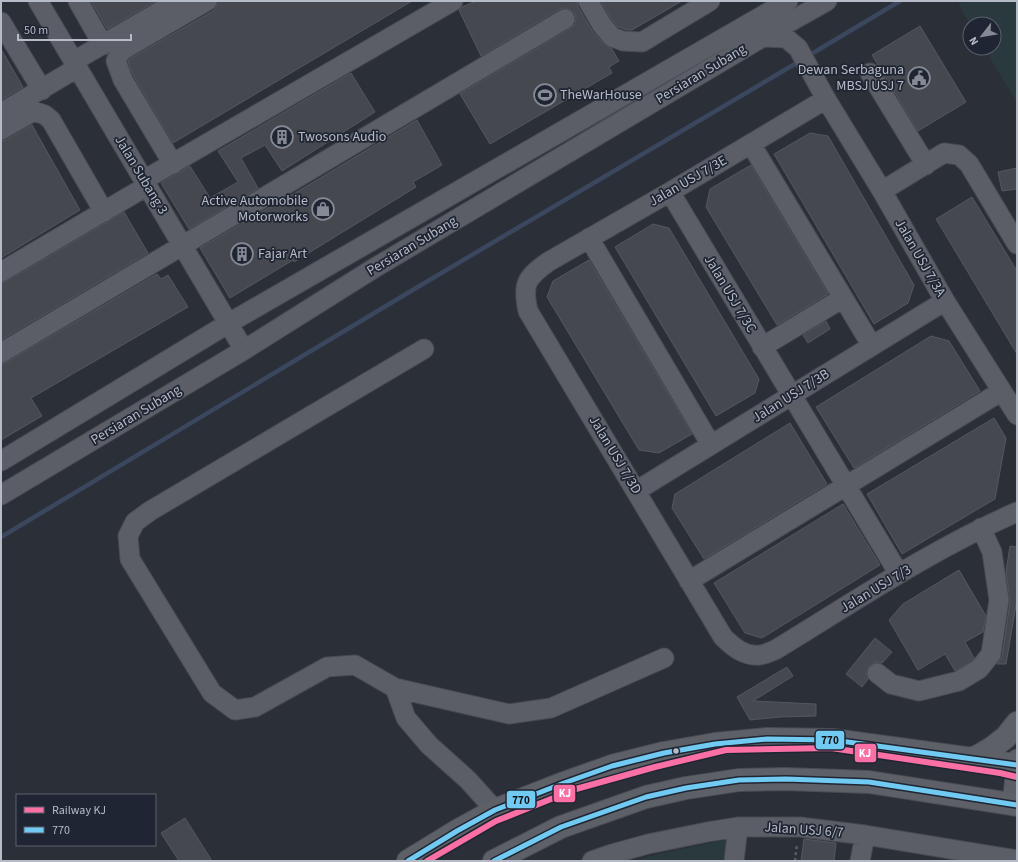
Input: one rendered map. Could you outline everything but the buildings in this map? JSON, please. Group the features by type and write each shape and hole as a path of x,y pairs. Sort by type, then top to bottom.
{"main road":[{"path":"973,758 992,748 1006,737 1017,723"},
{"path":"408,861 495,810 564,783 612,766 664,753 715,744 767,739 833,740 1017,763"},
{"path":"494,861 561,827 646,797 686,788 739,780 786,779 869,782 1014,805"}],"street":[{"name":"Jalan Subang 3","path":"38,1 244,350"},
{"path":"78,1 103,45"},
{"path":"1,113 42,90 103,45 178,1"},
{"path":"173,164 123,80 116,61 121,52 207,1"},
{"path":"1,272 104,212 173,164 453,1"},
{"path":"588,1 602,25 612,37 623,41 642,42 710,1"},
{"name":"Persiaran Subang","path":"1,461 228,324 788,1"},
{"path":"798,48 797,33 801,22 823,3"},
{"name":"Persiaran Subang","path":"1,495 244,350 376,267 763,37 823,3"},
{"path":"1,353 565,19"},
{"path":"1,22 42,90"},
{"path":"763,37 786,38 798,48"},
{"name":"Jalan USJ 7/3A","path":"798,48 826,99 882,191 945,301 1017,415"},
{"path":"870,73 926,165"},
{"name":"Jalan USJ 7/3E","path":"548,262 670,192 826,99"},
{"path":"1,130 34,111 45,115 51,120 104,212"},
{"path":"751,144 872,346"},
{"path":"882,191 944,153 959,155 969,164 1010,217 1017,244"},
{"name":"Jalan USJ 7/3C","path":"670,192 899,574"},
{"path":"589,238 712,445"},
{"name":"Jalan USJ 7/3D","path":"548,262 536,270 527,282 525,296 528,311 723,637 734,648"},
{"path":"762,347 843,298"},
{"name":"Jalan USJ 7/3B","path":"636,491 945,301"},
{"path":"424,349 150,511 135,522 128,536 130,559 212,693 235,710 255,707 327,667 355,665 395,688 509,714 551,708 664,658"},
{"path":"689,581 1002,391"},
{"name":"Jalan USJ 7/3","path":"734,648 746,654 760,656 776,650 899,574 981,528 1017,512"},
{"path":"877,673 891,684 919,691 959,681 979,670 991,654 999,600 992,552 981,528"},
{"path":"395,688 406,718 429,745 468,780 495,810"},
{"path":"1014,805 1017,763"},
{"path":"734,861 738,827"},
{"name":"Jalan USJ 6/7","path":"592,861 648,844 738,827 800,827 865,835 977,857 1017,860"},
{"path":"860,861 865,835"}],"shaded area":[{"path":"964,1 1017,1 1017,103 989,56 1002,56 1002,16 965,16 958,4"},
{"path":"727,839 724,861 633,861 655,855"}],"waterway":[{"path":"808,56 900,1"},
{"path":"1,537 411,291 800,61"}],"rail line":[{"name":"KJ","path":"427,861 496,821 576,789 655,767 726,750 831,748 1000,773 1017,777"}],"transit line":[{"name":"770","path":"408,861 495,810 564,783 612,766 664,753 715,744 767,739 833,740 1017,765"},
{"name":"770","path":"494,861 561,827 646,797 686,788 739,780 786,779 869,782 1017,805"}],"place":[{"name":"Dewan Serbaguna MBSJ USJ 7","path":"919,78"},
{"name":"TheWarHouse","path":"545,95"},
{"name":"Twosons Audio","path":"282,137"},
{"name":"Active Automobile Motorworks","path":"323,209"},
{"name":"Fajar Art","path":"242,254"}]}
